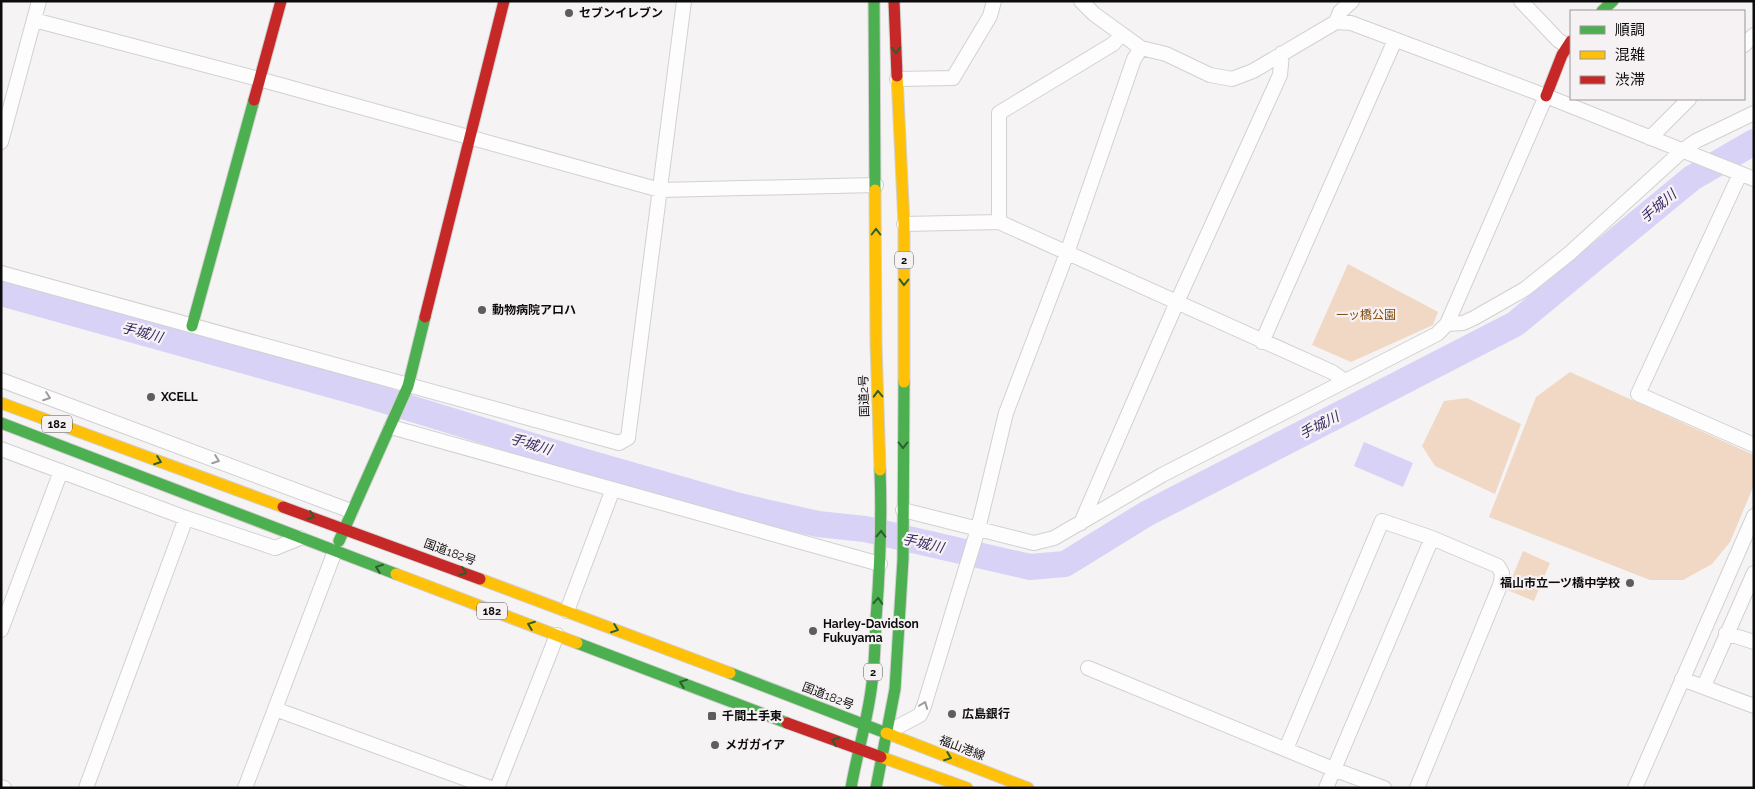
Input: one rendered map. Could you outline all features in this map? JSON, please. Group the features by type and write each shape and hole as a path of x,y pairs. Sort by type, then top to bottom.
{"main road":[{"path":"192,326 281,1"},
{"path":"335,551 406,389 504,1"},
{"name":"国道2号","path":"851,788 872,683 881,559 882,513 876,343 874,1"},
{"name":"2","path":"876,788 895,689 903,559 904,224 894,1"},
{"path":"1603,10 1613,1"},
{"path":"1546,96 1569,43"},
{"name":"国道182号","path":"1,403 567,611 886,733"},
{"name":"182","path":"1,423 881,757"},
{"name":"福山港線","path":"886,733 1028,788"},
{"path":"881,757 967,788"}],"street":[{"path":"1,142 39,1"},
{"path":"1,273 192,326 406,389 619,443 628,438 684,1"},
{"path":"897,79 953,78 990,16 994,1"},
{"path":"1081,1 1094,14 1141,48 1166,54 1210,75 1232,79 1253,71 1336,22 1351,23 1546,96 1754,179"},
{"path":"1336,22 1340,12 1352,1"},
{"path":"1521,1 1558,40 1569,43"},
{"path":"34,20 259,79 660,190 876,185"},
{"path":"999,222 999,113 1113,44 1122,34"},
{"path":"1262,342 1395,40"},
{"path":"886,733 920,715 924,706 978,532 1006,414 1068,253 1134,59 1141,48"},
{"path":"1081,523 1176,302 1280,75 1282,53"},
{"path":"903,514 1034,543 1054,538 1162,475 1437,334 1447,324 1546,96"},
{"path":"1650,138 1688,100"},
{"path":"1447,324 1463,323 1525,289 1570,253 1687,152 1696,141 1754,113"},
{"path":"1737,172 1638,394 1754,445"},
{"path":"904,224 999,222 1332,372 1345,381"},
{"path":"1,380 351,511"},
{"path":"392,424 613,489 881,559"},
{"path":"1,449 186,518 275,548 300,538"},
{"path":"1,630 61,471"},
{"path":"567,611 613,489"},
{"path":"1635,788 1754,516"},
{"path":"86,788 186,518"},
{"path":"1286,749 1382,521 1432,538 1498,566 1502,573 1501,583 1417,788"},
{"path":"1326,788 1432,538"},
{"path":"245,788 335,551"},
{"path":"1704,686 1726,633 1753,578"},
{"path":"1726,633 1754,642"},
{"path":"497,788 557,635"},
{"path":"1088,668 1384,788"},
{"path":"1682,679 1754,706"},
{"path":"274,709 491,788"}],"green space":[{"name":"一ッ橋公園","path":"1348,264 1438,312 1433,325 1351,362 1312,345"},
{"path":"1570,372 1754,455 1754,485 1730,542 1712,564 1683,580 1650,580 1489,517 1536,397"},
{"path":"1467,398 1521,424 1495,494 1435,466 1422,446 1444,401"},
{"path":"1523,551 1550,563 1534,601 1507,590"}],"shaded area":[{"path":"1364,442 1413,463 1403,487 1354,466"}],"waterway":[{"name":"手城川","path":"1,293 364,394 575,459 739,506 818,524 865,529 1030,567 1065,564 1146,514 1515,324 1692,178 1754,142"}],"traffic: fast":[{"path":"874,1 875,190"},
{"path":"1603,10 1613,1"},
{"path":"192,326 254,100"},
{"path":"339,541 408,386 425,317"},
{"path":"876,788 895,689 903,559 904,382"},
{"path":"1,423 396,574"},
{"path":"851,788 868,710 874,667 880,544 880,470"},
{"path":"577,643 787,723"},
{"path":"730,673 886,733"}],"traffic: slow":[{"path":"897,76 904,224 904,382"},
{"path":"875,190 876,343 880,470"},
{"path":"1,403 283,507"},
{"path":"396,574 577,643"},
{"path":"480,579 730,673"},
{"path":"886,733 1028,788"},
{"path":"881,757 967,788"}],"traffic: jam":[{"path":"254,100 281,1"},
{"path":"425,317 504,1"},
{"path":"894,1 897,76"},
{"path":"1546,96 1562,55 1570,43"},
{"path":"283,507 480,579"},
{"path":"787,723 881,757"}],"place":[{"name":"セブンイレブン","path":"569,13"},
{"name":"動物病院アロハ","path":"482,310"},
{"name":"XCELL","path":"151,397"},
{"name":"福山市立一ツ橋中学校","path":"1630,583"},
{"name":"Harley-Davidson Fukuyama","path":"813,631"},
{"name":"広島銀行","path":"952,714"},
{"name":"千間土手東","path":"712,716"},
{"name":"メガガイア","path":"715,745"}]}
